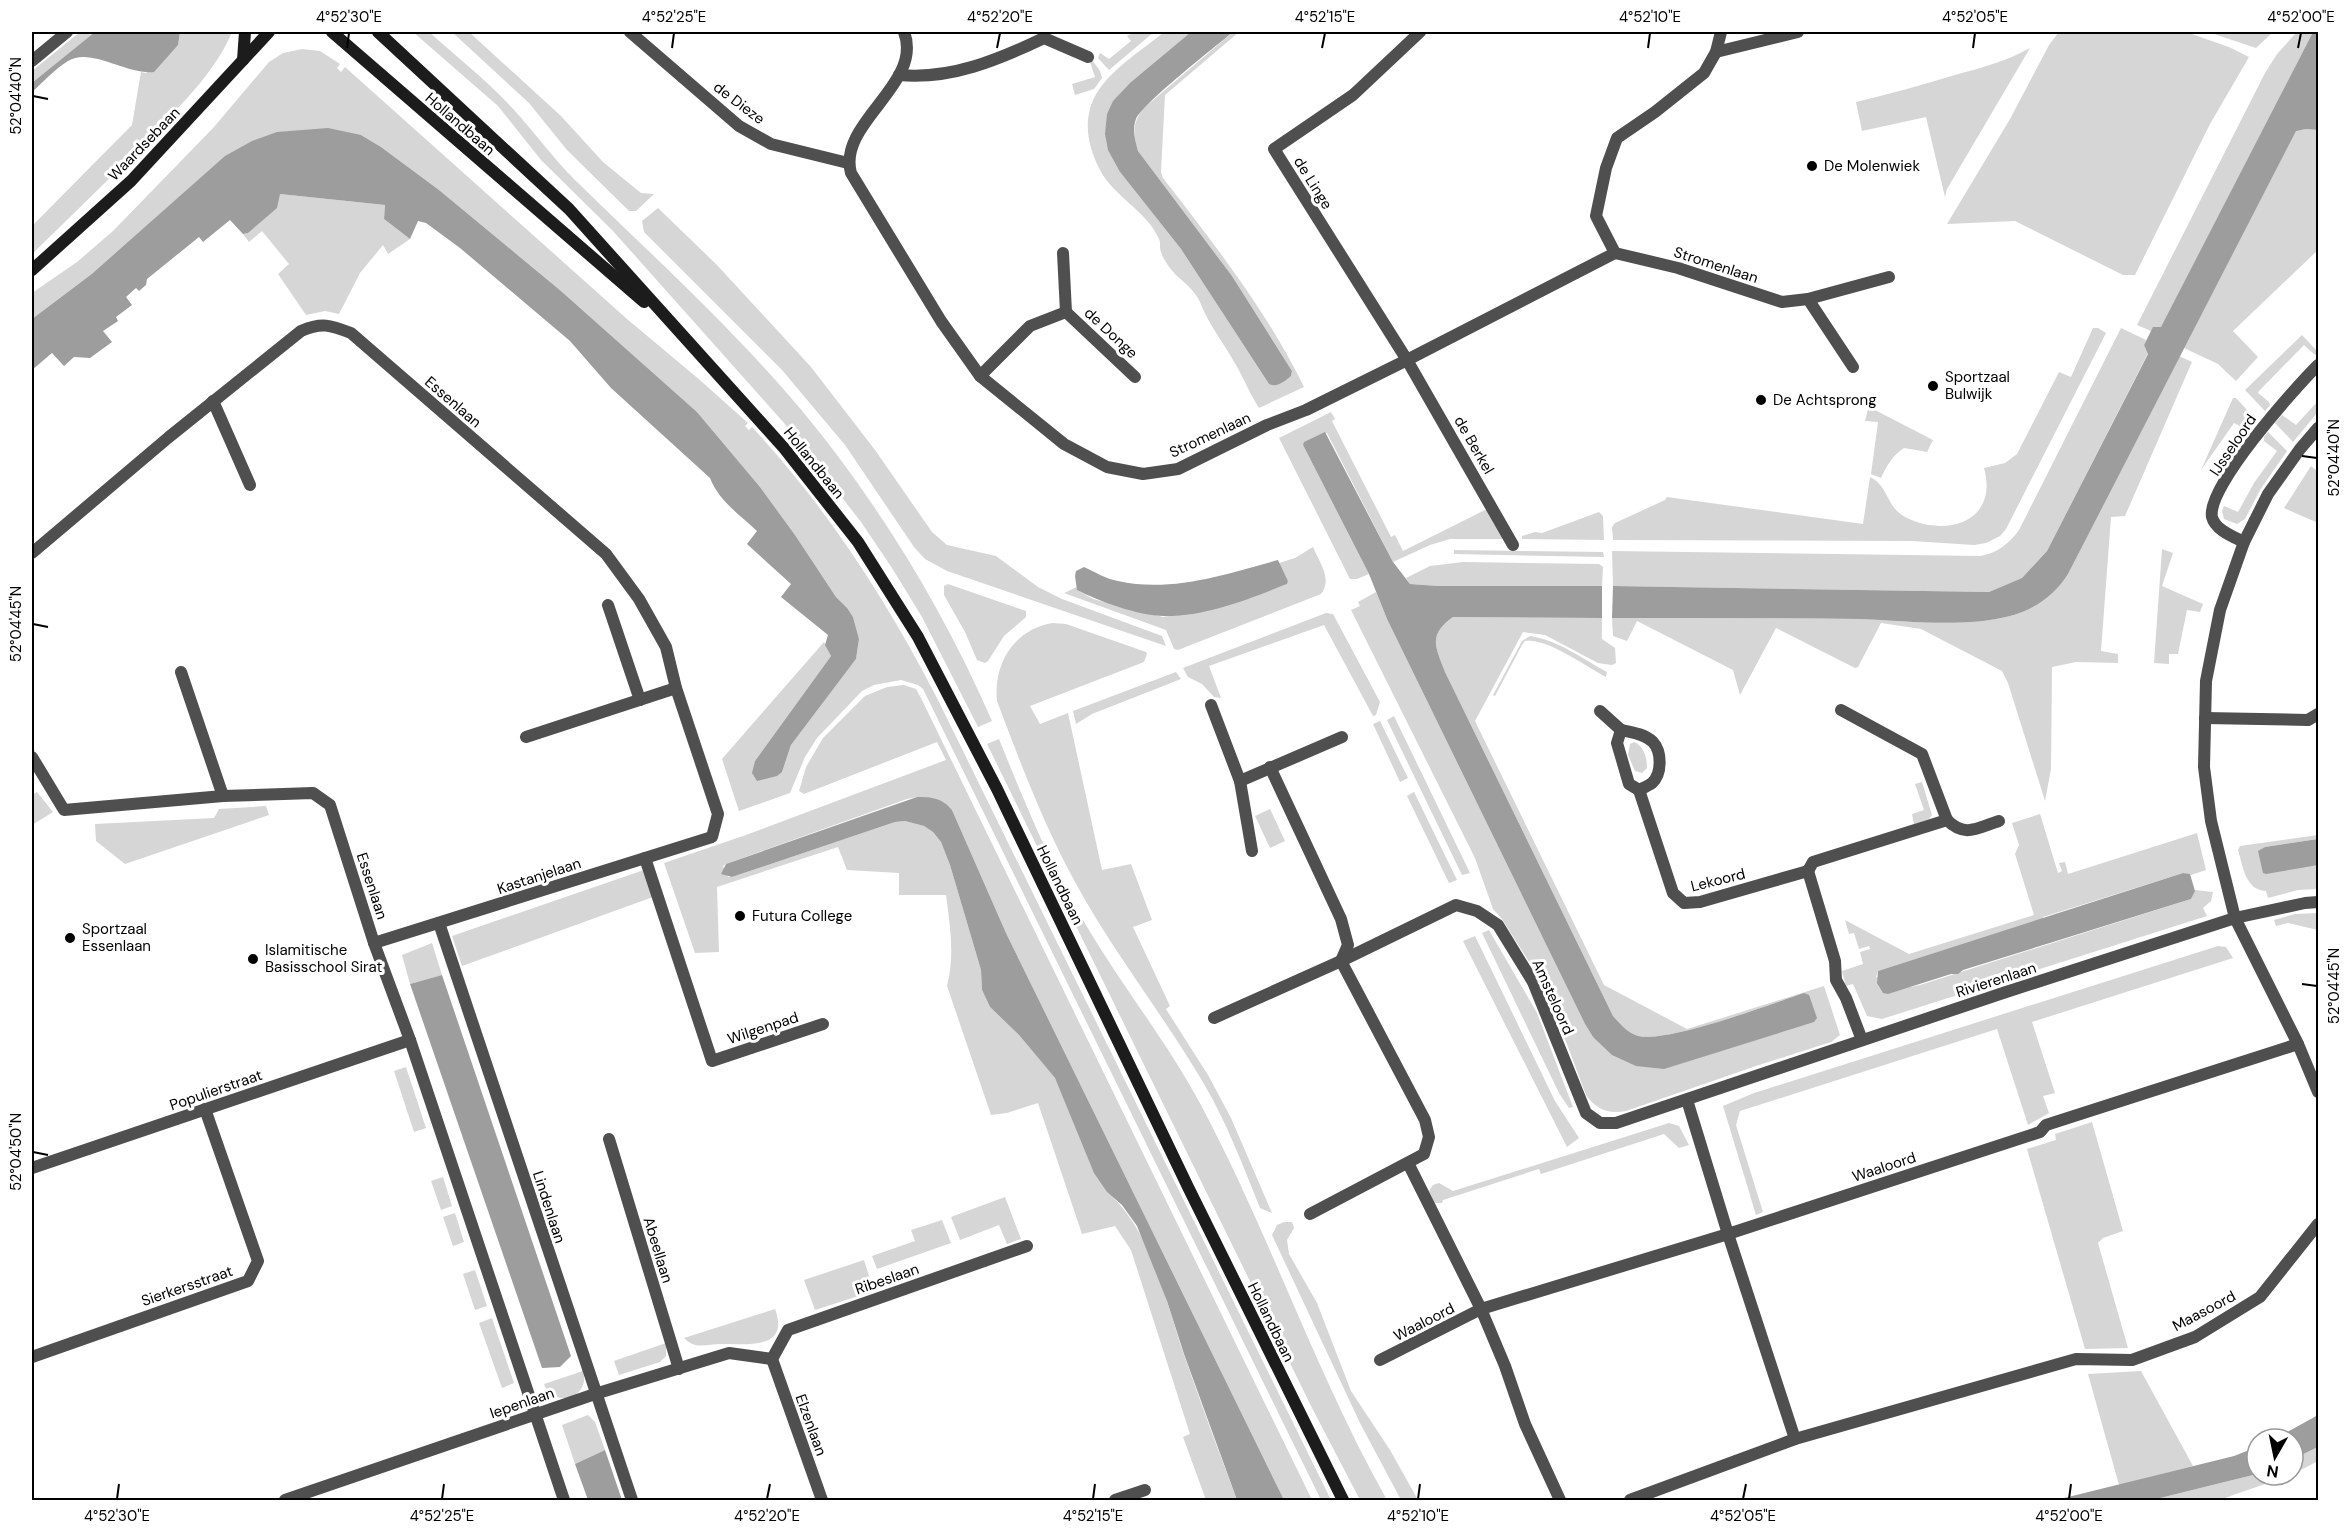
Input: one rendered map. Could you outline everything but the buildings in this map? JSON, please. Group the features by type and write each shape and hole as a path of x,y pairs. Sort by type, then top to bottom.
{"main road":[{"path":"243,60 245,32"},
{"name":"Waardsebaan","path":"32,270 131,181 269,32"},
{"name":"Hollandbaan","path":"332,32 679,332"},
{"name":"Hollandbaan","path":"378,32 569,209 799,467 858,542 918,637 997,789 1188,1188 1344,1499"}],"street":[{"path":"32,61 67,32"},
{"name":"de Dieze","path":"630,32 739,126 771,144 848,163"},
{"path":"848,163 852,145 899,75 907,43 904,32"},
{"name":"de Linge","path":"1407,360 1274,149 1353,94 1420,32"},
{"path":"1615,253 1596,216 1606,168 1617,138 1704,72 1716,52 1721,32"},
{"path":"1716,52 1798,32"},
{"path":"899,75 924,77 969,68 1008,55 1044,38 1088,57"},
{"name":"Stromenlaan","path":"848,163 851,174 941,321 980,376 1064,444 1107,467 1143,474 1178,469 1267,425 1306,410 1615,253 1678,268 1782,302 1808,299 1889,277"},
{"name":"de Donge","path":"1063,253 1066,312 1135,377"},
{"path":"1808,299 1853,367"},
{"name":"de Donge","path":"980,376 1030,326 1066,312"},
{"name":"Essenlaan","path":"32,553 213,401 301,331 317,324 331,325 351,333 606,554 639,600 666,647 676,688 718,814 712,837"},
{"name":"de Berkel","path":"1407,360 1513,545"},
{"name":"IJsseloord","path":"2244,542 2216,524 2212,519 2212,505 2233,468 2266,422 2319,365"},
{"path":"213,401 250,485"},
{"path":"2319,428 2300,448 2268,494 2244,542 2220,610 2206,681 2204,767 2210,810 2235,918 2298,1044 2319,1092"},
{"path":"608,605 640,700"},
{"path":"182,672 223,796"},
{"path":"526,737 676,688"},
{"path":"1211,705 1240,781 1252,851"},
{"path":"1841,710 1923,754 1947,820 1956,829 1964,831 1999,821"},
{"path":"1600,711 1621,730 1639,734 1653,743 1659,757 1659,772 1652,782 1639,790"},
{"path":"2205,718 2308,720 2319,714"},
{"name":"Lekoord","path":"1621,730 1617,742 1629,784 1639,790 1673,893 1684,903 1700,902 1808,871 1813,862 1947,820"},
{"path":"1240,781 1342,737"},
{"name":"Essenlaan","path":"32,757 64,810 223,796 314,794 330,805 374,943"},
{"path":"1270,767 1341,919 1348,945 1341,961 1425,1120 1430,1137 1424,1154 1310,1214"},
{"name":"Kastanjelaan","path":"374,943 712,837"},
{"name":"Wilgenpad","path":"645,858 712,1061 823,1024"},
{"path":"1808,871 1835,961 1836,980 1846,998 1862,1040"},
{"name":"Rivierenlaan","path":"1687,1100 2235,918 2319,902"},
{"name":"Amsteloord","path":"1214,1018 1341,961 1456,905 1477,911 1498,925 1533,982 1586,1113 1600,1123 1617,1123 1687,1100"},
{"name":"Lindenlaan","path":"439,923 632,1500"},
{"path":"374,943 410,1040 564,1500"},
{"name":"Populierstraat","path":"32,1168 410,1040"},
{"name":"Waaloord","path":"1380,1360 1481,1310 1728,1234 2040,1132 2046,1125 2298,1044"},
{"path":"1630,1500 1795,1439 1687,1100"},
{"name":"Sierkersstraat","path":"32,1357 248,1281 258,1262 205,1109"},
{"name":"Abeellaan","path":"609,1139 679,1369"},
{"path":"1408,1163 1481,1310 1505,1366 1525,1424 1560,1500"},
{"name":"Maasoord","path":"1795,1439 2076,1359 2132,1360 2195,1337 2260,1298 2317,1228 2319,1213"},
{"name":"Ribeslaan","path":"772,1359 788,1330 1027,1246"},
{"name":"Iepenlaan","path":"285,1500 595,1394 729,1353 772,1359"},
{"name":"Elzenlaan","path":"772,1359 822,1500"},
{"path":"1115,1500 1145,1490"}],"shaded area":[{"path":"80,32 96,32 32,84 32,71"},
{"path":"95,32 180,32 178,45 154,72 132,70 87,57 77,58 58,68 32,92 32,83"},
{"path":"180,32 232,32 209,72 189,96 126,162 32,254 32,226 132,125 141,72 146,73 178,45"},
{"path":"413,32 429,32 495,90 567,172 713,314 811,421 884,521 924,586 960,652 992,721 978,727 922,617 892,568 861,522 784,423 613,231 541,160 498,106"},
{"path":"452,32 469,32 561,116 603,162 641,193 654,194 636,211 629,211 567,150 529,103"},
{"path":"1133,32 1154,32 1109,70 1098,58 1100,53 1109,59 1131,41 1127,36"},
{"path":"1164,32 1191,32 1131,82 1120,172 1181,249 1269,384 1291,376 1292,371 1232,276 1138,151 1135,139 1136,123 1145,107 1233,32 1239,32 1165,95 1161,172 1163,178 1257,305 1304,387 1259,408 1207,318 1198,298 1165,261 1154,229 1106,180 1092,150 1088,128 1089,113 1100,88 1119,67"},
{"path":"1191,32 1233,32 1141,112 1135,123 1136,143 1138,151 1232,276 1292,371 1291,376 1278,385 1269,384 1181,249 1120,172 1108,150 1105,134 1107,114 1113,101 1131,82"},
{"path":"2059,32 2186,32 2229,47 2249,57 2210,124 2135,275 2123,275 2015,221 1947,224 2010,119 2049,45"},
{"path":"2208,32 2273,32 2256,48"},
{"path":"2297,32 2313,32 2161,328 2151,331 2137,325 2265,73 2277,54"},
{"path":"2313,32 2318,32 2318,130 2296,131 2068,574 2050,595 2035,606 2010,616 1955,623 1860,619 1612,618 1613,586 1989,592 2022,578 2047,551 2148,354 2144,345 2153,327 2161,327"},
{"path":"2030,48 1947,189 1945,197 1926,117 1862,131 1856,102 1984,67"},
{"path":"302,49 320,51 340,64 337,68 341,72 345,67 627,319 748,423 745,426 749,430 752,427 830,522 876,590 937,698 1331,1500 1321,1500 923,689 918,685 901,680 874,685 862,691 817,738 805,757 790,793 739,811 722,759 824,642 831,656 755,761 782,772 791,745 856,659 859,639 853,617 836,597 795,535 760,487 697,412 561,291 439,190 361,135 93,273 32,319 32,293 77,262 113,231 214,127 269,62 283,53"},
{"path":"1092,60 1102,78 1094,89 1075,95 1072,84 1095,77 1090,62"},
{"path":"328,128 361,135 439,190 561,291 697,412 760,487 836,597 847,608 853,617 859,639 856,659 791,745 782,772 777,776 757,781 752,773 755,761 831,656 825,645 828,635 781,597 791,584 747,544 757,531 724,501 710,478 611,388 570,341 460,248 426,223 418,221 410,239 384,219 385,205 280,194 277,208 248,233 243,234 230,220 203,242 199,237 147,279 146,285 139,291 136,288 126,297 132,305 116,317 118,321 103,331 112,342 90,358 74,357 64,366 52,353 32,370 32,319 93,273 225,156 252,141 277,132"},
{"path":"2296,130 2318,130 2318,250 2233,331 2258,357 2236,381 2218,364 2184,348"},
{"path":"280,194 385,205 384,219 410,239 388,254 383,245 360,273 339,314 325,311 306,315 278,274 289,264 262,231 249,242 243,234 248,233"},
{"path":"658,208 716,264 811,367 875,450 932,532 947,545 996,556 1038,587 1062,599 1162,636 1166,646 947,571 925,559 914,547 845,445 782,370 644,232 642,221"},
{"path":"2093,328 2106,333 2006,529 2000,536 1986,543 1974,545 1912,541 1613,540 1612,527 1615,523 1667,497 1863,524 1870,477 1881,486 1894,508 1905,517 1937,526 1966,521 1976,513 1984,501 1987,486 1984,468 2005,463 2017,454 2059,372 2071,377"},
{"path":"2121,328 2146,340 2144,345 2148,353 2047,551 2022,578 1989,592 1613,586 1612,551 1980,556 1997,550 2007,544 2019,530"},
{"path":"2302,335 2318,352 2315,355 2304,345 2259,391 2258,393 2270,405 2265,411 2245,390"},
{"path":"2179,356 2192,362 2125,516 2111,517 2101,651 2118,654 2118,663 2076,662 2052,667 2051,769 2045,801 2008,683 2002,671 1921,629 1881,623 1858,667 1855,668 1776,628 1740,695 1733,670 1637,621 1627,641 1613,636 1612,618 1860,619 1955,623 1992,620 2027,610 2050,595 2068,574"},
{"path":"2233,398 2236,398 2257,421 2248,430 2234,423 2201,470"},
{"path":"2318,401 2318,412 2293,442 2275,423 2282,415 2296,425"},
{"path":"1871,408 1933,440 1927,452 1904,448 1890,461 1881,478 1871,474 1878,422 1865,421 1868,409"},
{"path":"1331,412 1335,419 1332,421 1391,537 1395,535 1403,551 1487,509 1494,524 1499,522 1504,535 1502,539 1450,539 1430,545 1393,562 1327,433 1303,445 1369,574 1350,579 1279,438"},
{"path":"1325,432 1393,562 1410,584 1602,586 1602,618 1453,617 1440,630 1436,642 1445,672 1613,1016 1634,1035 1653,1037 1720,1021 1804,993 1809,995 1817,1018 1814,1022 1664,1069 1636,1066 1612,1055 1593,1037 1387,619 1369,574 1303,445 1304,442"},
{"path":"2268,432 2287,451 2260,490 2245,519 2237,524 2224,519 2222,511 2224,506 2238,512 2254,483 2277,451 2264,441"},
{"path":"2311,466 2318,472 2318,523 2284,508"},
{"path":"1599,512 1603,516 1604,540 1522,539 1522,536 1535,532 1542,533"},
{"path":"1313,547 1325,576 1326,582 1321,594 1178,650 1174,649 1166,630 1064,593 1077,587 1077,590 1093,599 1163,617 1239,602 1287,584 1288,581 1279,563 1295,558"},
{"path":"2162,549 2173,553 2162,586 2203,604 2200,612 2187,610 2178,654 2169,654 2169,664 2154,663"},
{"path":"1454,550 1603,552 1604,557 1454,554"},
{"path":"1278,560 1288,581 1287,584 1228,606 1181,615 1145,614 1096,599 1077,590 1075,576 1076,571 1084,567 1118,581 1158,585 1219,576"},
{"path":"1463,562 1599,564 1603,567 1602,586 1438,586 1410,584 1406,578 1430,566"},
{"path":"948,584 1026,611 1026,617 1004,636 985,663 977,660 965,632 944,595 944,586"},
{"path":"1376,592 1387,619 1593,1037 1636,1066 1804,993 1720,1021 1672,1034 1653,1037 1634,1035 1618,1022 1613,1016 1445,672 1437,648 1437,635 1445,623 1453,617 1602,618 1602,639 1615,648 1616,663 1612,665 1598,663 1545,635 1523,632 1475,721 1604,985 1687,1029 1824,986 1840,1035 1831,1042 1626,1111 1603,1110 1594,1104 1586,1095 1553,1007 1538,976 1502,919 1493,909 1475,858 1351,610 1360,606 1358,602"},
{"path":"1326,613 1333,614 1380,702 1376,715 1373,716 1324,625 1209,666 1221,698 1214,697 1202,684 1188,677 1183,668"},
{"path":"1053,623 1066,624 1147,654 1144,662 1030,706 1040,724 1068,713 1102,870 1131,864 1152,920 1133,927 1170,1006 1166,1009 1208,1075 1231,1118 1272,1213 1260,1208 1227,1129 1204,1084 1105,932 1074,880 1042,814 997,701 999,674 1009,650 1027,633"},
{"path":"1530,636 1550,641 1570,651 1607,672 1606,677 1555,648 1534,641 1525,641 1495,696 1493,695 1522,641"},
{"path":"1176,672 1181,679 1092,714 1076,724 1073,711"},
{"path":"904,685 916,689 921,698 1312,1500 1284,1500 1006,933 952,810 917,797 907,799 723,866 728,877 732,877 895,822 905,821 924,826 933,832 941,842 950,865 981,970 982,990 990,1007 1019,1035 1055,1078 1107,1192 1122,1207 1146,1246 1237,1500 1206,1500 1183,1437 1190,1434 1131,1250 1115,1226 1082,1234 1038,1103 1007,1113 991,1115 947,986 951,952 946,895 899,895 899,873 847,870 838,847 717,887 719,952 695,953 664,863 746,835 946,760 937,742 804,794 799,791 806,767 823,738 865,696 887,687"},
{"path":"1394,716 1470,873 1462,875 1387,720"},
{"path":"1380,721 1408,778 1400,782 1373,724"},
{"path":"999,739 1038,831 1071,898 1097,944 1174,1059 1227,1155 1315,1354 1361,1452 1387,1500 1360,1500 1311,1406 987,744"},
{"path":"1634,742 1643,749 1646,756 1647,768 1642,773 1635,771 1628,755 1630,744"},
{"path":"1922,782 1932,815 1929,819 1914,824 1912,814 1924,810 1915,784"},
{"path":"37,792 53,812 32,825 32,795"},
{"path":"1414,792 1457,880 1449,883 1407,796"},
{"path":"917,797 936,799 952,810 1006,933 1284,1500 1237,1500 1167,1301 1137,1226 1122,1205 1107,1192 1094,1173 1055,1078 1019,1035 990,1007 982,990 981,970 950,865 941,842 933,832 924,826 905,821 895,822 732,877 721,874 726,864"},
{"path":"266,806 269,815 125,864 96,841 95,824 214,818 219,809"},
{"path":"1270,809 1285,841 1270,848 1255,816"},
{"path":"2040,814 2058,873 2062,871 2059,863 2065,862 2068,874 2197,833 2206,870 2191,875 2183,873 2043,917 2043,919 1878,971 1876,977 1911,987 1920,985 2191,899 2195,890 2213,892 2211,901 2203,908 2207,916 1882,1019 1867,1016 1853,984 1846,986 1842,971 1863,964 1860,952 1870,949 1869,946 1859,949 1854,933 1849,934 1845,920 1909,954 2034,915 2015,854 2019,845 2012,823"},
{"path":"2318,835 2318,839 2265,847 2258,852 2298,867 2318,865 2318,889 2298,890 2268,898 2266,891 2259,890 2249,882 2238,850 2240,846"},
{"path":"2318,839 2318,865 2263,873 2258,851 2265,847"},
{"path":"644,870 653,897 462,966 452,936"},
{"path":"2183,873 2190,874 2195,891 2191,899 1963,970 1958,974 1951,974 1888,994 1883,993 1877,983 1878,971"},
{"path":"2318,913 2318,930 2288,923 2276,926 2274,920 2295,914"},
{"path":"1489,930 1537,1013 1573,1107 1569,1108 1559,1093 1482,933"},
{"path":"1475,936 1555,1101 1579,1138 1567,1147 1463,941"},
{"path":"432,943 442,975 410,984 402,955"},
{"path":"2218,946 2226,947 2233,958 2032,1022 2055,1093 2043,1096 2049,1113 2028,1125 1997,1029 1740,1111 1736,1125 1763,1212 1756,1215 1723,1106 1754,1093"},
{"path":"442,975 571,1356 560,1367 542,1368 410,984"},
{"path":"406,1067 426,1128 414,1132 394,1071"},
{"path":"2092,1122 2123,1231 2103,1238 2098,1243 2128,1348 2085,1349 2027,1149 2056,1140 2055,1134"},
{"path":"1669,1123 1679,1126 1689,1145 1679,1148 1664,1134 1541,1174 1539,1169 1443,1200 1442,1203 1434,1203 1429,1191 1433,1185 1439,1183 1453,1191"},
{"path":"443,1177 452,1206 441,1210 431,1181"},
{"path":"1005,1197 1021,1239 1007,1244 999,1225 960,1240 951,1217"},
{"path":"455,1213 464,1242 453,1246 443,1217"},
{"path":"942,1220 951,1243 877,1269 872,1256 915,1241 911,1230"},
{"path":"1292,1222 1294,1228 1287,1240 1289,1254 1317,1303 1351,1391 1390,1450 1418,1500 1401,1500 1360,1423 1272,1235 1277,1225"},
{"path":"864,1260 874,1291 815,1310 804,1280"},
{"path":"475,1270 487,1306 475,1310 463,1274"},
{"path":"775,1309 778,1322 777,1331 772,1338 764,1342 703,1346 693,1344 684,1338"},
{"path":"492,1318 514,1383 502,1388 479,1323"},
{"path":"666,1343 666,1356 660,1362 619,1375 614,1361"},
{"path":"583,1371 583,1386 574,1396 560,1398 547,1391 544,1384"},
{"path":"2141,1371 2193,1466 2119,1485 2088,1374"},
{"path":"588,1415 595,1422 605,1450 575,1464 562,1425"},
{"path":"2318,1415 2318,1447 2305,1453 2305,1427 2296,1427"},
{"path":"2318,1447 2318,1461 2305,1468 2305,1453"},
{"path":"605,1450 622,1500 588,1500 575,1464"},
{"path":"2245,1452 2245,1477 2152,1500 2056,1500"},
{"path":"2245,1477 2245,1487 2256,1487 2219,1500 2152,1500"}],"place":[{"name":"De Molenwiek","path":"1812,166"},
{"name":"Sportzaal Bulwijk","path":"1933,386"},
{"name":"De Achtsprong","path":"1761,400"},
{"name":"Futura College","path":"740,916"},
{"name":"Sportzaal Essenlaan","path":"70,938"},
{"name":"Islamitische Basisschool Sirat","path":"253,959"}]}
